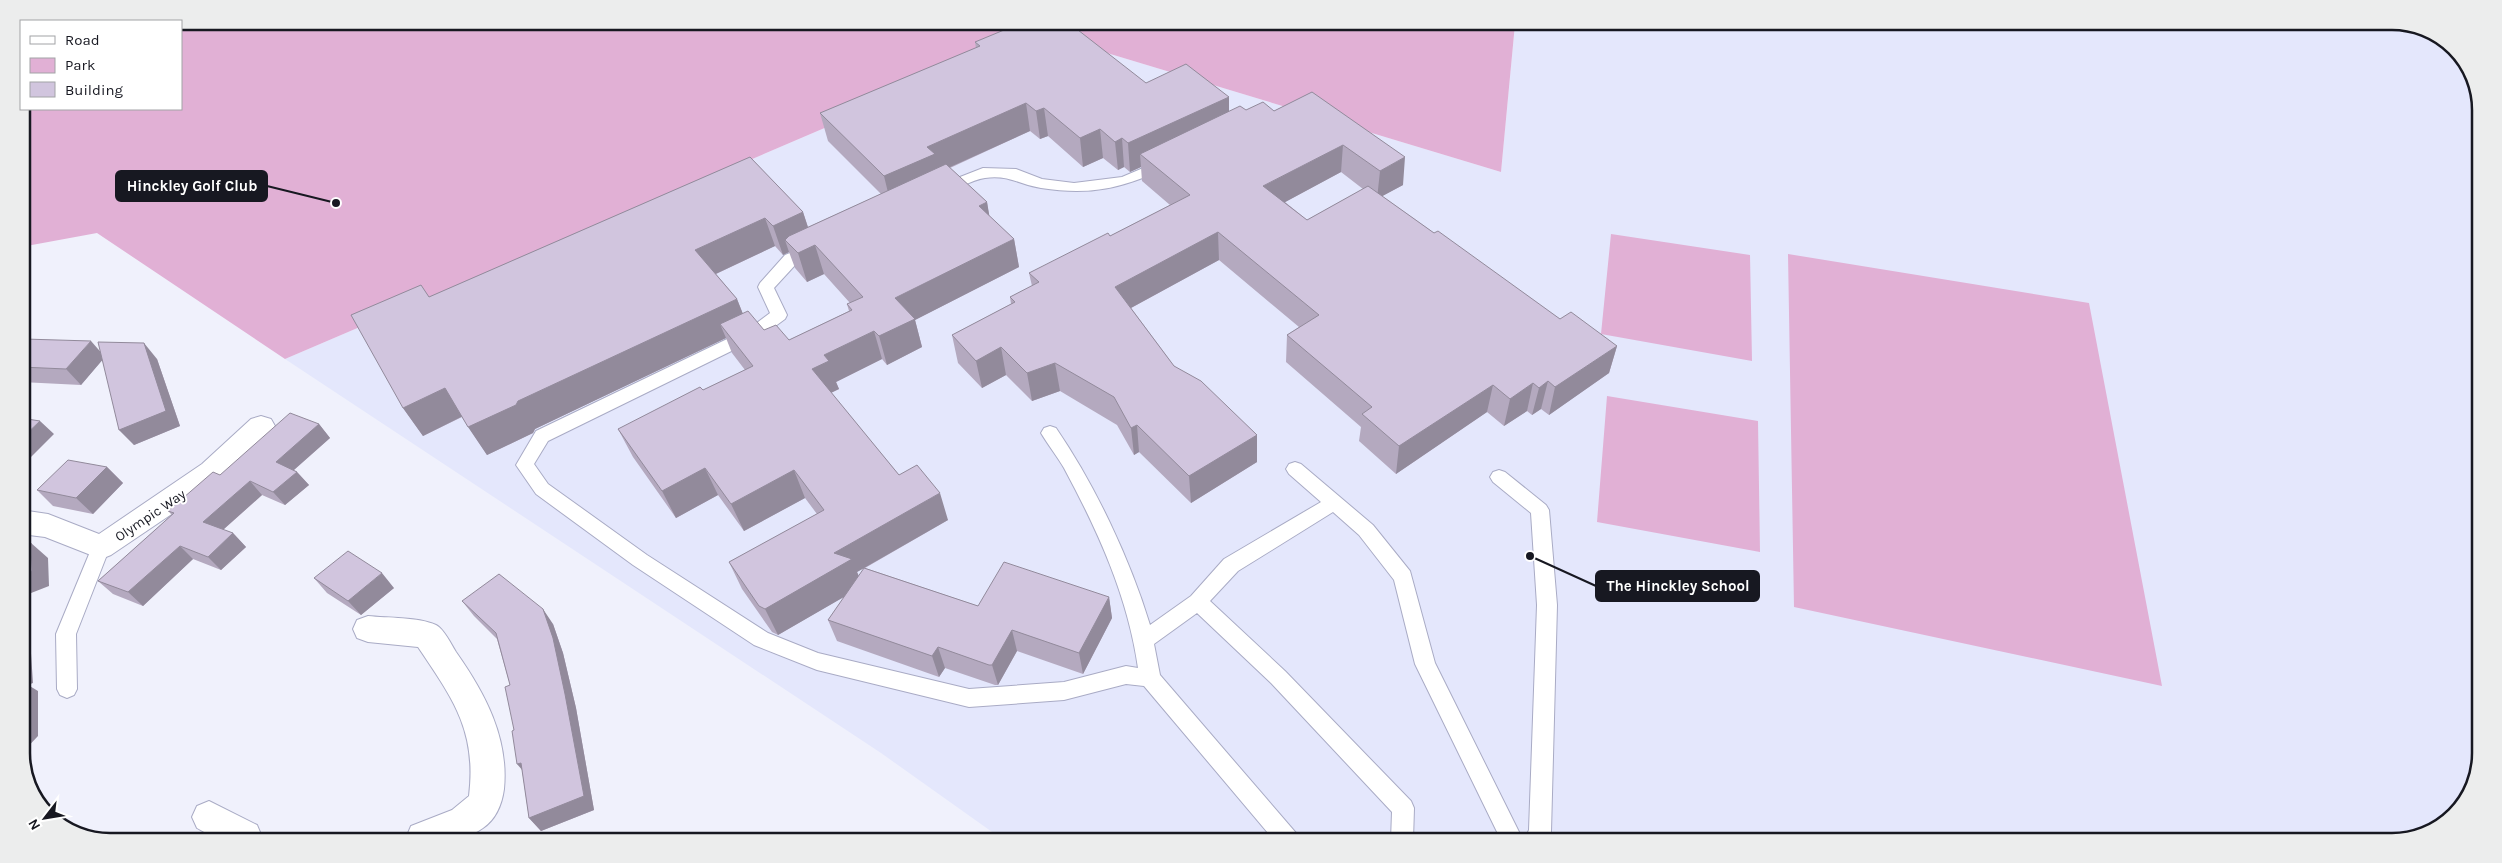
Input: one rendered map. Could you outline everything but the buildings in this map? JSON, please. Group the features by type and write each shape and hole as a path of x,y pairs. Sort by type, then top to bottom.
{"street":[{"name":"Olympic Way","path":"30,523 48,526 101,547 147,518 212,472 261,426"},
{"path":"368,629 426,635 466,692 484,739 490,772 484,804 466,820 436,833"},
{"path":"209,818 236,833"}],"lane":[{"path":"926,196 982,173 1016,174 1039,183 1074,188 1125,181 1178,157"},
{"path":"827,242 791,259 766,286 778,315 756,332 542,436 525,465 542,489 640,560 761,639 817,661 969,698 1064,691 1126,675 1150,678"},
{"path":"1050,433 1072,464 1128,584 1144,640 1150,678 1282,833"},
{"path":"1295,470 1366,530 1403,576 1425,664 1509,833"},
{"path":"1499,476 1540,510 1547,605 1539,833"},
{"path":"1144,640 1198,602 1231,565 1333,503"},
{"path":"67,689 66,634 101,547"},
{"path":"1198,602 1278,678 1403,808 1402,833"}],"shaded area":[{"path":"1514,30 2392,30 2418,34 2427,38 2455,61 2468,84 2472,105 2472,753 2468,779 2455,802 2441,816 2418,829 2392,833 994,833 881,753 285,359 1044,34 1501,172"}],"green space":[{"path":"182,30 1514,30 1501,172 1044,34 285,359 97,233 30,245 30,110 182,110"},
{"path":"1611,234 1750,255 1752,361 1601,334"},
{"path":"1788,254 2089,303 2162,686 1794,607"},
{"path":"1607,396 1758,421 1760,552 1597,522"}],"place":[{"name":"Hinckley Golf Club","path":"336,203"},
{"name":"The Hinckley School","path":"1530,556"}]}
